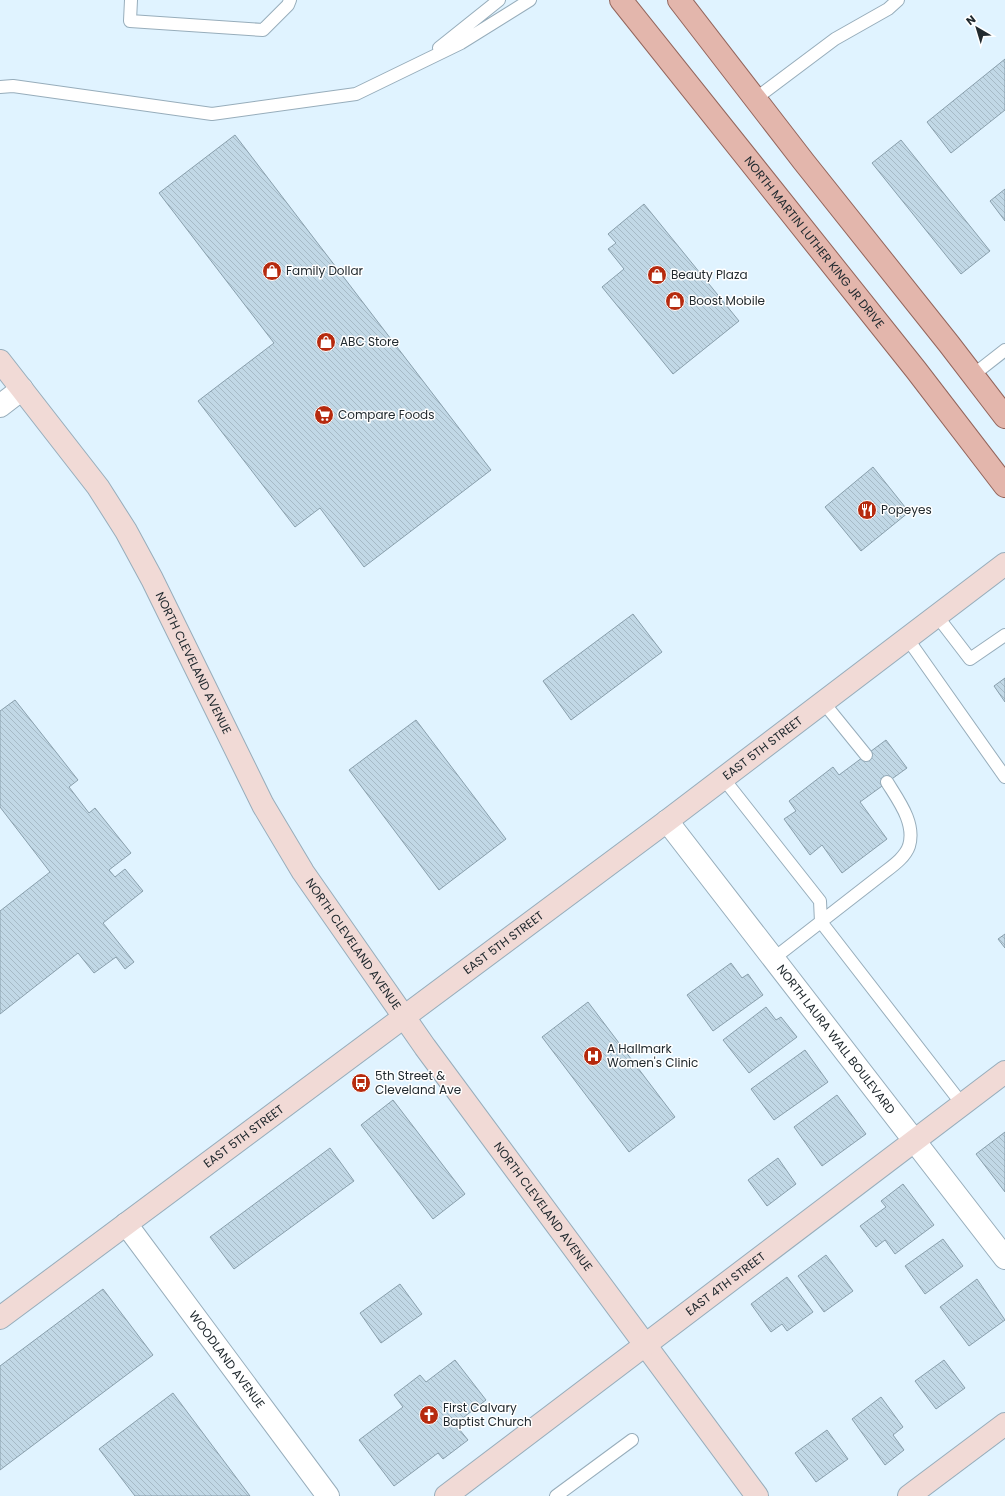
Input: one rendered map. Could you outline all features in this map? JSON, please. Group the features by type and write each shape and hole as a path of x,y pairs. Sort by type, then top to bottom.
{"main road":[{"name":"NORTH MARTIN LUTHER KING JR DRIVE","path":"621,0 916,370 1005,486"},
{"path":"679,0 1005,417"}],"street":[{"name":"NORTH CLEVELAND AVENUE","path":"0,361 98,487 126,531 152,579 263,805 303,872 403,1017 757,1496"},
{"path":"0,406 22,389"},
{"name":"EAST 5TH STREET","path":"0,1318 667,821 1005,564"},
{"name":"NORTH LAURA WALL BOULEVARD","path":"667,821 1005,1258"},
{"name":"EAST 4TH STREET","path":"448,1495 1005,1072"},
{"name":"WOODLAND AVENUE","path":"126,1224 328,1496"},
{"path":"909,1496 1005,1424"}],"lane":[{"path":"131,0 130,22 263,30 288,5 290,0"},
{"path":"421,63 499,0"},
{"path":"0,87 20,87 212,114 356,94 462,43 530,0"},
{"path":"755,99 835,39 888,9 898,0"},
{"path":"973,375 1005,350"},
{"path":"937,616 970,658 1005,635"},
{"path":"907,638 1005,777"},
{"path":"823,702 866,755"},
{"path":"723,778 820,901 821,922 962,1104"},
{"path":"773,959 898,861 909,846 910,829 904,811 887,782"},
{"path":"556,1496 632,1440"}],"building":[{"path":"1005,59 1005,110 951,153 927,122"},
{"path":"235,135 491,470 364,567 320,508 295,527 198,401 274,343 159,193"},
{"path":"901,140 990,251 961,274 872,163"},
{"path":"1005,189 1005,221 990,201"},
{"path":"644,204 739,321 673,374 602,287 624,269 608,249 616,243 608,234"},
{"name":"Popeyes","path":"873,467 909,512 861,551 825,507"},
{"path":"633,614 662,652 571,720 543,681"},
{"path":"1005,678 1005,702 994,686"},
{"path":"15,700 78,780 69,787 89,813 95,808 131,853 109,870 115,877 125,869 143,891 103,923 134,962 125,969 116,957 94,973 78,953 0,1014 0,911 50,872 0,807 0,711"},
{"path":"416,720 506,839 439,890 349,770"},
{"path":"886,740 907,768 860,802 887,839 842,873 822,845 810,855 784,819 796,811 789,801 833,767 839,775"},
{"path":"1005,934 1005,948 998,939"},
{"path":"731,963 742,978 748,974 763,995 713,1031 687,995"},
{"path":"588,1002 675,1117 629,1152 542,1037"},
{"path":"766,1007 776,1020 781,1017 797,1037 749,1073 723,1040"},
{"path":"805,1050 828,1082 774,1120 751,1089"},
{"path":"837,1095 866,1134 822,1166 794,1127"},
{"path":"393,1100 465,1194 433,1219 361,1125"},
{"path":"1005,1132 1005,1192 976,1154"},
{"path":"330,1148 354,1181 234,1269 210,1237"},
{"path":"778,1158 796,1184 767,1206 748,1180"},
{"path":"903,1184 934,1225 895,1254 885,1240 876,1247 860,1226 886,1207 881,1201"},
{"path":"943,1239 963,1266 925,1294 905,1266"},
{"path":"826,1255 853,1291 824,1312 798,1276"},
{"path":"787,1277 813,1312 787,1331 782,1324 771,1332 751,1304"},
{"path":"977,1279 1005,1320 969,1346 940,1307"},
{"path":"400,1284 422,1314 381,1343 360,1313"},
{"path":"103,1289 153,1355 0,1470 0,1366"},
{"name":"First Calvary Baptist Church","path":"455,1360 486,1400 455,1424 468,1440 443,1459 438,1453 394,1486 359,1440 403,1407 394,1395 420,1375 426,1382"},
{"path":"944,1360 965,1388 936,1409 915,1381"},
{"path":"173,1393 250,1496 135,1496 99,1449"},
{"path":"881,1397 903,1427 893,1435 904,1450 885,1465 852,1419"},
{"path":"827,1430 848,1459 816,1482 795,1453"}],"place":[{"name":"Family Dollar","path":"272,271"},
{"name":"Beauty Plaza","path":"657,275"},
{"name":"Boost Mobile","path":"675,301"},
{"name":"ABC Store","path":"326,342"},
{"name":"Compare Foods","path":"324,415"},
{"name":"Popeyes","path":"867,510"},
{"name":"A Hallmark Women's Clinic","path":"593,1056"},
{"name":"5th Street & Cleveland Ave","path":"361,1083"},
{"name":"First Calvary Baptist Church","path":"429,1415"}]}
